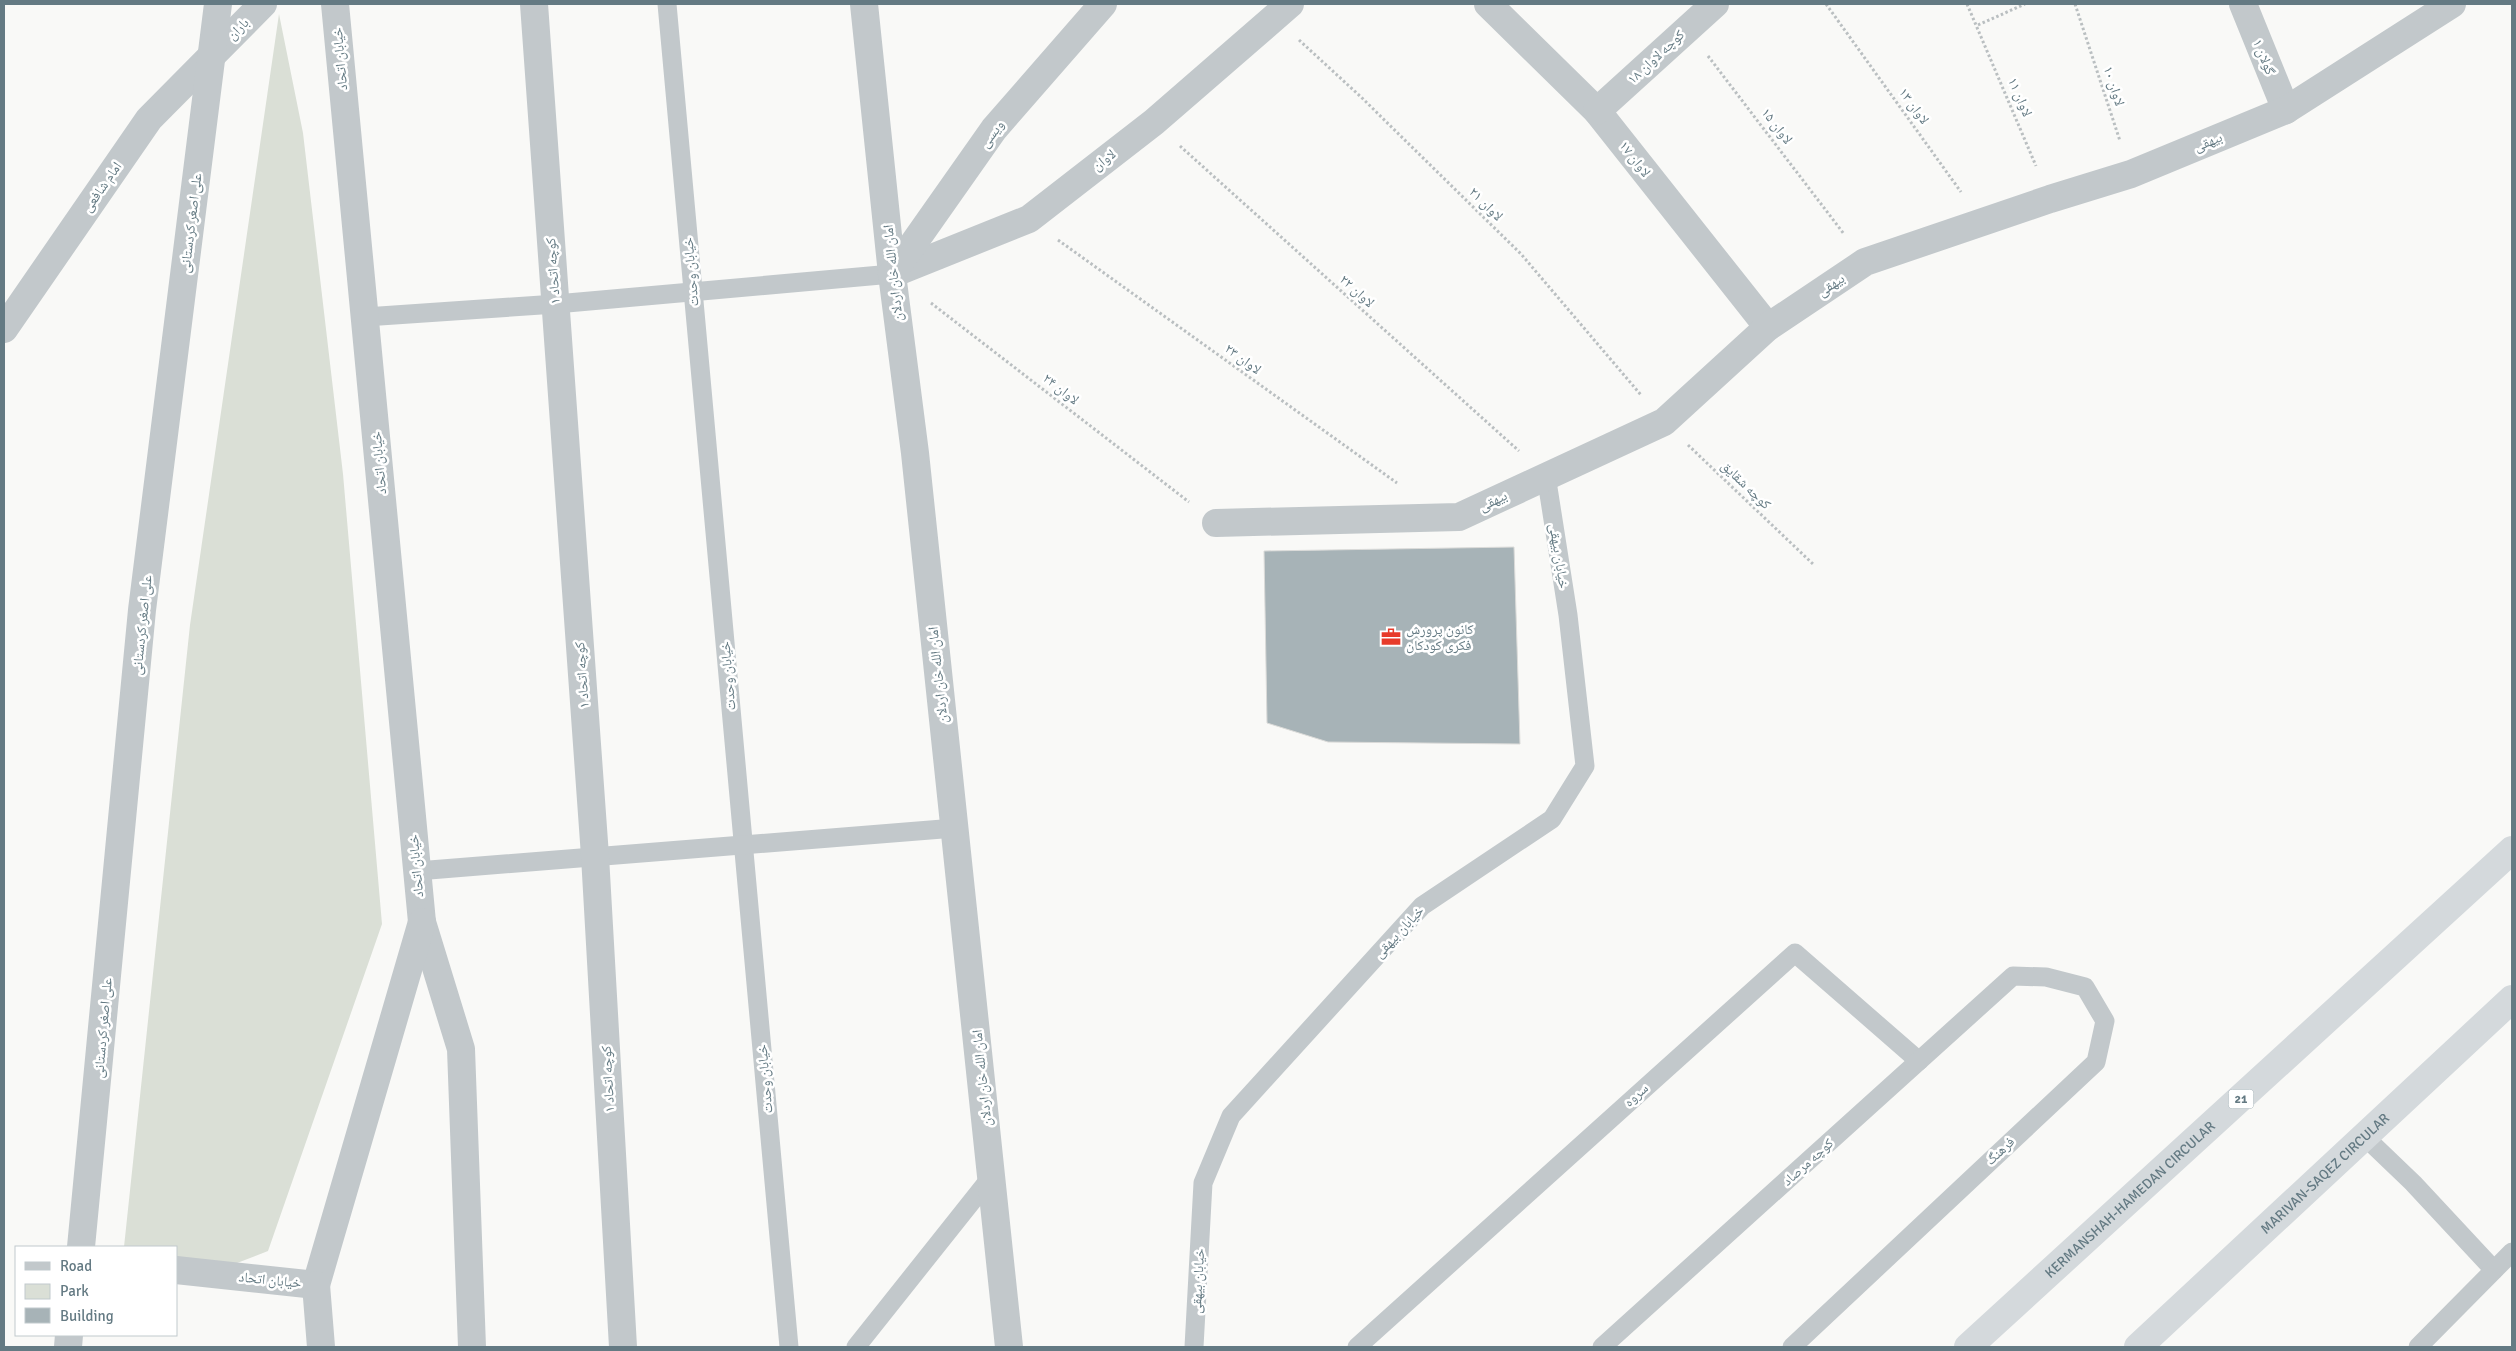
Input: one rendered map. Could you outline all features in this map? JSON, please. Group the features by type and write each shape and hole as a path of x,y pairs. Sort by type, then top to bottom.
{"highway":[{"name":"KERMANSHAH-HAMEDAN CIRCULAR","path":"1968,1347 2512,850"},
{"name":"MARIVAN-SAQEZ CIRCULAR","path":"2138,1347 2512,999"}],"street":[{"name":"علی اصغر کردستانی","path":"81,1246 87,1205 142,610 218,4"},
{"name":"باران","path":"213,54 263,4"},
{"name":"خیابان اتحاد","path":"335,4 422,922 461,1049 472,1347"},
{"name":"کوچه اتحاد ۱","path":"534,4 595,856 623,1347"},
{"name":"امان الله خان اردلان","path":"864,4 892,274 916,463 1010,1347"},
{"name":"ویسی","path":"892,274 994,129 1103,4"},
{"name":"لاوان ۱۷","path":"1488,4 1598,111 1768,327"},
{"name":"کوچه لاوان ۱۸","path":"1598,111 1714,4"},
{"name":"گولان ۱","path":"2243,4 2286,110"},
{"name":"بیهقی","path":"1216,523 1459,517 1546,475 1664,422 1768,327 1865,262 2050,199 2131,174 2286,110 2449,5"},
{"name":"لاوان","path":"892,274 1029,219 1154,122 1282,11"},
{"name":"امام شافعی","path":"4,330 149,119 213,54"},
{"name":"خیابان اتحاد","path":"178,1270 316,1285 422,922"},
{"path":"316,1285 321,1347"}],"lane":[{"name":"خیابان وحدت","path":"667,4 789,1347"},
{"path":"365,317 556,304 892,274"},
{"name":"خیابان بیهقی","path":"1194,1347 1203,1183 1232,1116 1422,906 1552,819 1585,766 1568,614 1546,475"},
{"path":"417,871 955,828"},
{"name":"سروه","path":"1357,1347 1794,953 1919,1061"},
{"name":"کوچه مرصاد","path":"1602,1347 2013,976"},
{"name":"فرهنگ","path":"1792,1347 2096,1062 2105,1021 2085,987 2046,977 2013,976"},
{"path":"2365,1137 2413,1183 2494,1270"},
{"path":"856,1347 992,1176"},
{"path":"2418,1347 2512,1252"}],"path":[{"name":"لاوان ۱۳","path":"1826,4 1983,222"},
{"name":"لاوان ۱۱","path":"1966,4 1977,25 2050,199"},
{"path":"1977,25 2025,4"},
{"name":"لاوان ۱۰","path":"2075,4 2131,174"},
{"name":"لاوان ۲۱","path":"1282,11 1361,97 1521,254 1664,422"},
{"name":"لاوان ۱۵","path":"1687,29 1773,138 1865,262"},
{"name":"لاوان ۲۲","path":"1154,122 1546,475"},
{"name":"لاوان ۲۳","path":"1029,219 1444,516"},
{"name":"لاوان ۲۴","path":"892,274 1216,523"},
{"name":"کوچه شقایق","path":"1664,422 1812,564"}],"green space":[{"path":"279,14 303,133 343,474 382,924 268,1251 198,1278 178,1273 178,1246 124,1246 190,625"}],"building":[{"name":"کانون پرورش فکری کودکان","path":"1514,547 1520,744 1328,742 1267,723 1264,551"}],"place":[{"name":"کانون پرورش فکری کودکان","path":"1391,637"}]}
